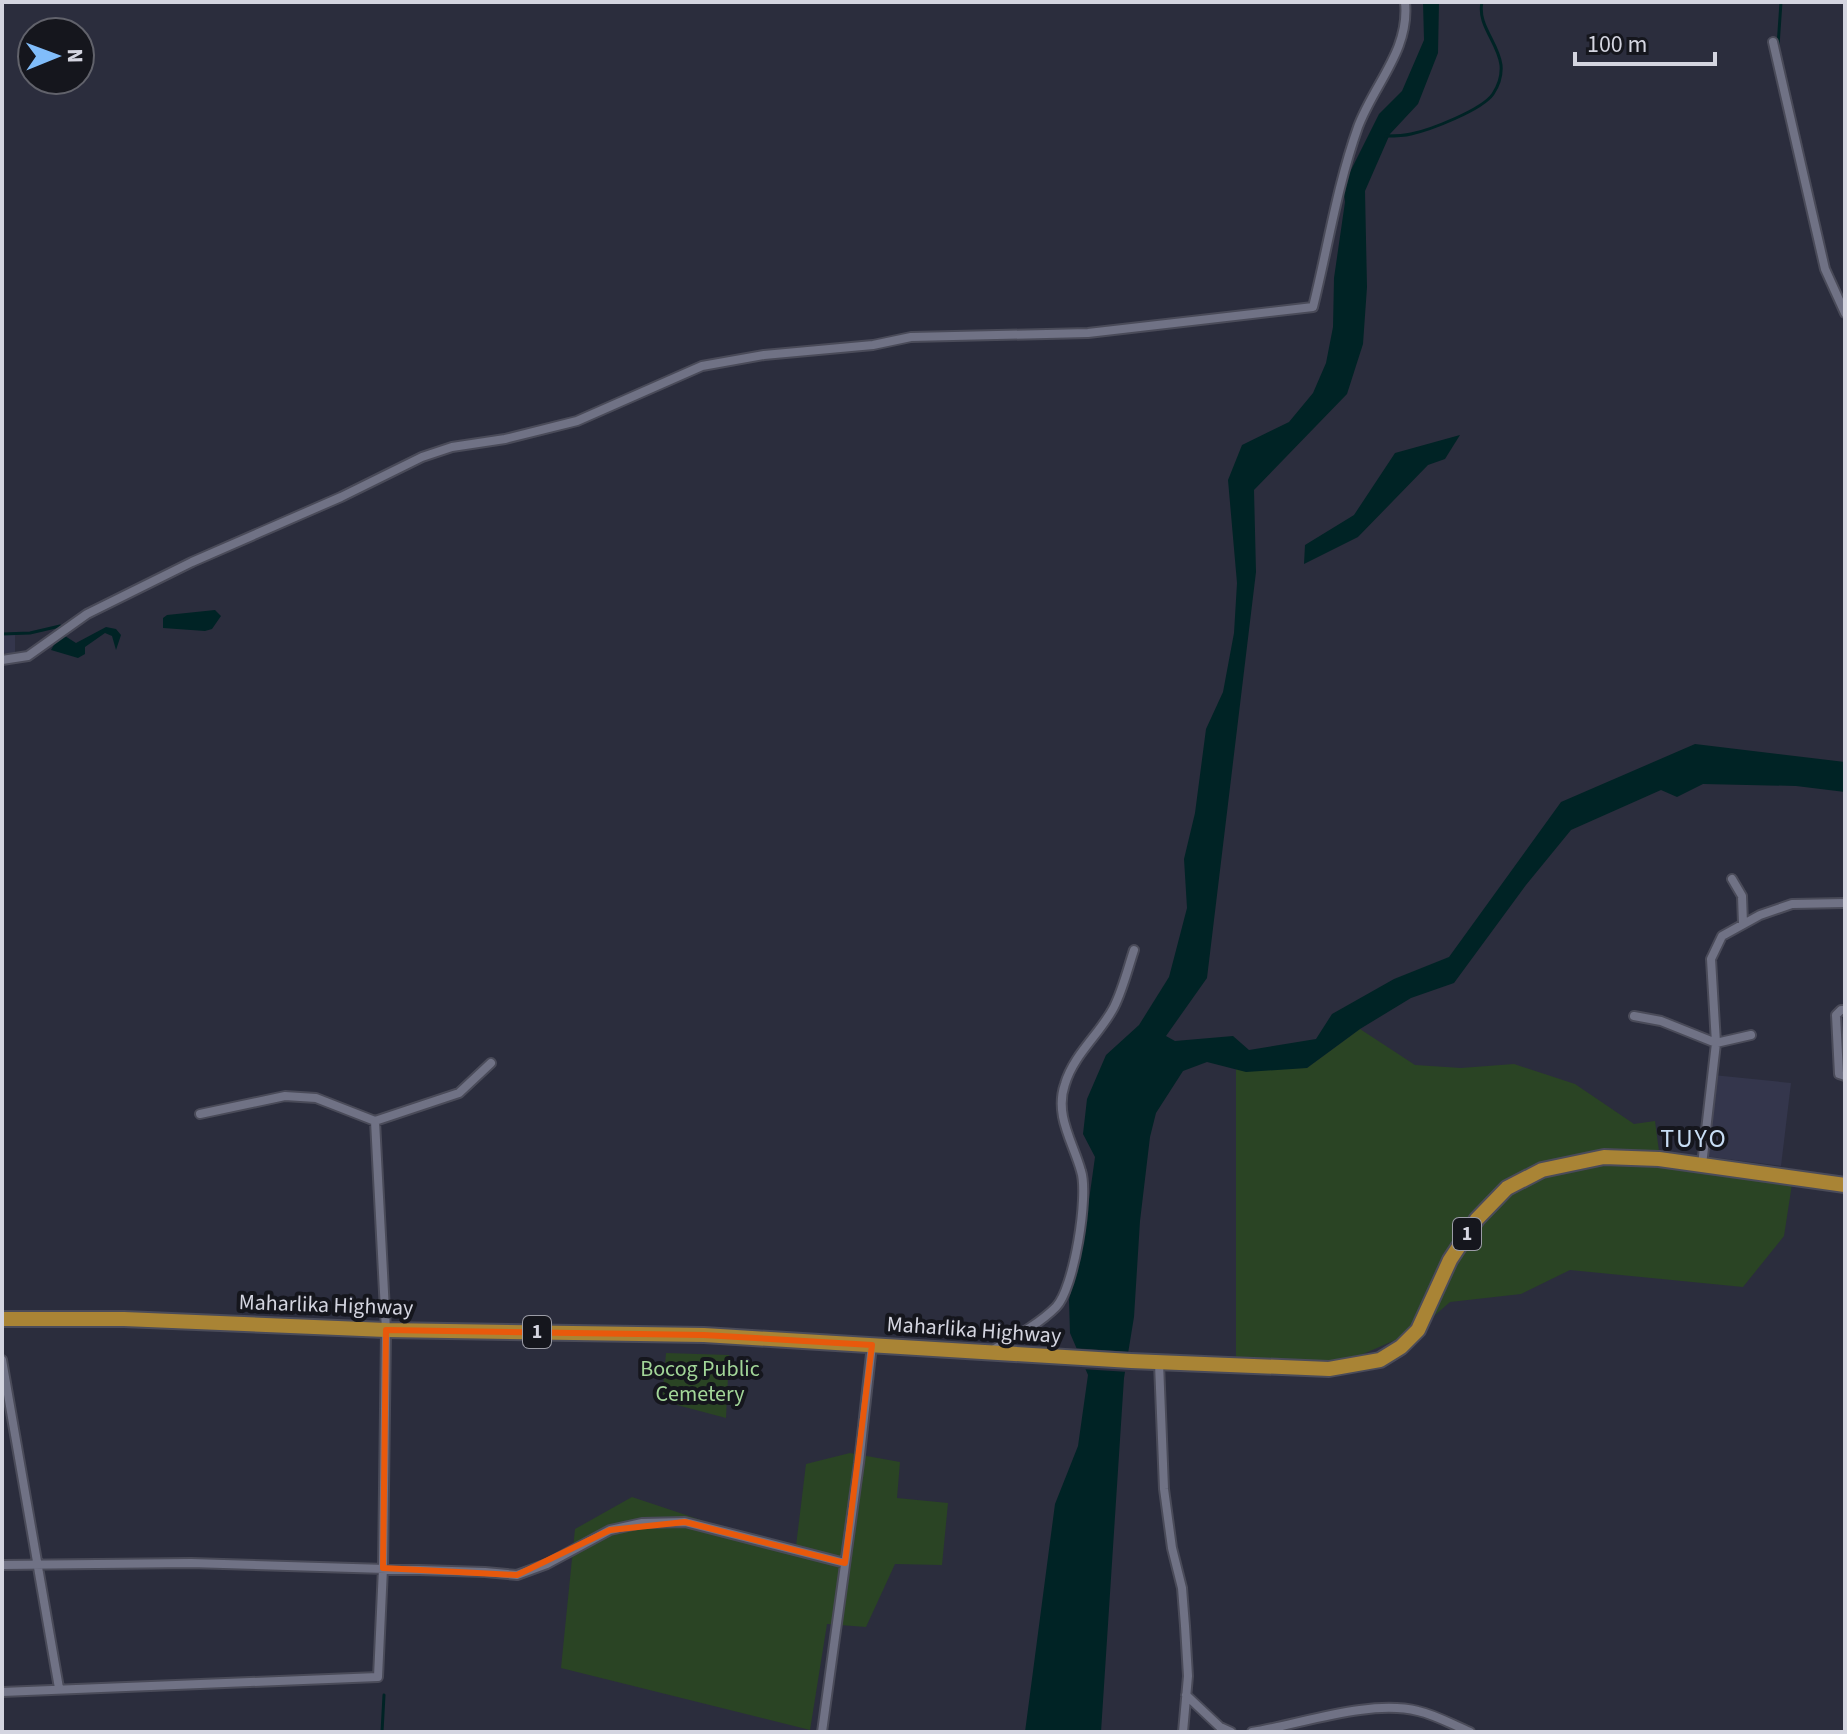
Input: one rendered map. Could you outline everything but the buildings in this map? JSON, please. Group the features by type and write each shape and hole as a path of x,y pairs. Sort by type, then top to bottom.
{"highway":[{"name":"Maharlika Highway","path":"2,1319 108,1319 386,1330 704,1335 1159,1363 1329,1369 1380,1360 1401,1347 1418,1330 1450,1260 1477,1219 1507,1188 1542,1170 1604,1157 1659,1159 1845,1185"}],"street":[{"path":"2,660 28,656 87,614 200,558 341,497 422,457 452,447 505,439 577,421 702,366 764,355 873,345 911,337 1088,333 1313,307 1334,204 1359,125 1402,42 1407,18 1405,2"},
{"path":"1773,42 1825,269 1845,313"},
{"path":"1732,879 1742,896 1743,924"},
{"path":"1702,1165 1716,1043 1711,959 1722,936 1792,904 1845,903"},
{"path":"989,1353 1059,1305 1067,1289 1084,1194 1082,1174 1063,1124 1061,1104 1064,1084 1078,1057 1114,1007 1134,950"},
{"path":"1845,1010 1836,1015 1842,1041 1839,1074 1845,1076"},
{"path":"1634,1016 1661,1021 1716,1043 1751,1035"},
{"path":"200,1114 285,1096 316,1098 375,1121 459,1093 491,1063"},
{"path":"2,1692 378,1677 383,1568 386,1330 375,1121"},
{"path":"822,1732 872,1345"},
{"path":"2,1360 59,1688"},
{"path":"1159,1363 1164,1489 1172,1548 1182,1588 1188,1676 1183,1732"},
{"path":"2,1565 191,1563 517,1575 560,1558 610,1530 642,1523 685,1522 845,1563"},
{"path":"1186,1695 1220,1727 1231,1732"},
{"path":"1252,1732 1330,1715 1394,1707 1420,1711 1470,1732"}],"highlighted area":[{"path":"386,1330 704,1335 872,1345 845,1563 685,1522 610,1530 517,1575 383,1568"}],"shaded area":[{"path":"1423,2 1439,2 1438,53 1418,104 1390,134 1365,191 1367,287 1363,344 1347,394 1254,490 1256,572 1207,978 1166,1036 1175,1041 1233,1036 1249,1050 1316,1039 1332,1014 1394,979 1449,957 1561,802 1695,744 1845,762 1845,792 1796,786 1703,784 1677,797 1661,790 1571,830 1454,983 1411,998 1360,1029 1307,1068 1246,1072 1207,1062 1183,1071 1156,1113 1150,1137 1140,1221 1134,1317 1124,1378 1101,1732 1025,1732 1055,1504 1078,1446 1088,1375 1070,1333 1069,1300 1084,1236 1095,1157 1083,1134 1087,1099 1106,1055 1139,1025 1169,977 1187,908 1184,859 1195,813 1206,729 1223,692 1234,633 1237,583 1228,480 1242,445 1289,422 1313,393 1326,363 1333,327 1334,278 1345,202 1343,186 1379,114 1402,91 1424,40"},
{"path":"1460,435 1445,459 1428,465 1358,537 1304,564 1305,545 1354,515 1395,453"},
{"path":"215,610 221,616 212,629 163,628 163,618 167,615"},
{"path":"106,627 116,629 121,635 116,650 112,636 105,633 85,647 85,654 78,658 51,650 58,638 65,636 76,643"},
{"path":"15,634 15,653 2,653 2,635"},
{"path":"1713,1075 1791,1083 1781,1166 1703,1156"}],"green space":[{"path":"1360,1029 1415,1065 1461,1068 1514,1064 1575,1084 1634,1124 1655,1121 1660,1159 1792,1184 1784,1236 1743,1287 1570,1270 1521,1294 1450,1302 1418,1330 1329,1369 1236,1365 1236,1069 1307,1068"},
{"name":"Bocog Public Cemetery","path":"666,1353 729,1355 726,1418 662,1401"},
{"path":"850,1453 900,1462 897,1498 948,1503 942,1565 895,1564 866,1627 827,1624 810,1730 561,1668 575,1529 632,1497 728,1529 796,1546 806,1464"}],"pier":[{"path":"1072,1348 1132,1352 1129,1372 1081,1369"}],"waterway":[{"path":"1386,136 1408,135 1442,124 1467,113 1493,94 1500,80 1501,65 1482,18 1482,2"},
{"path":"1778,46 1781,2"},
{"path":"2,634 30,633 60,626"},
{"path":"382,1732 384,1695"}],"district":[{"name":"TUYO","path":"1694,1138"}]}
